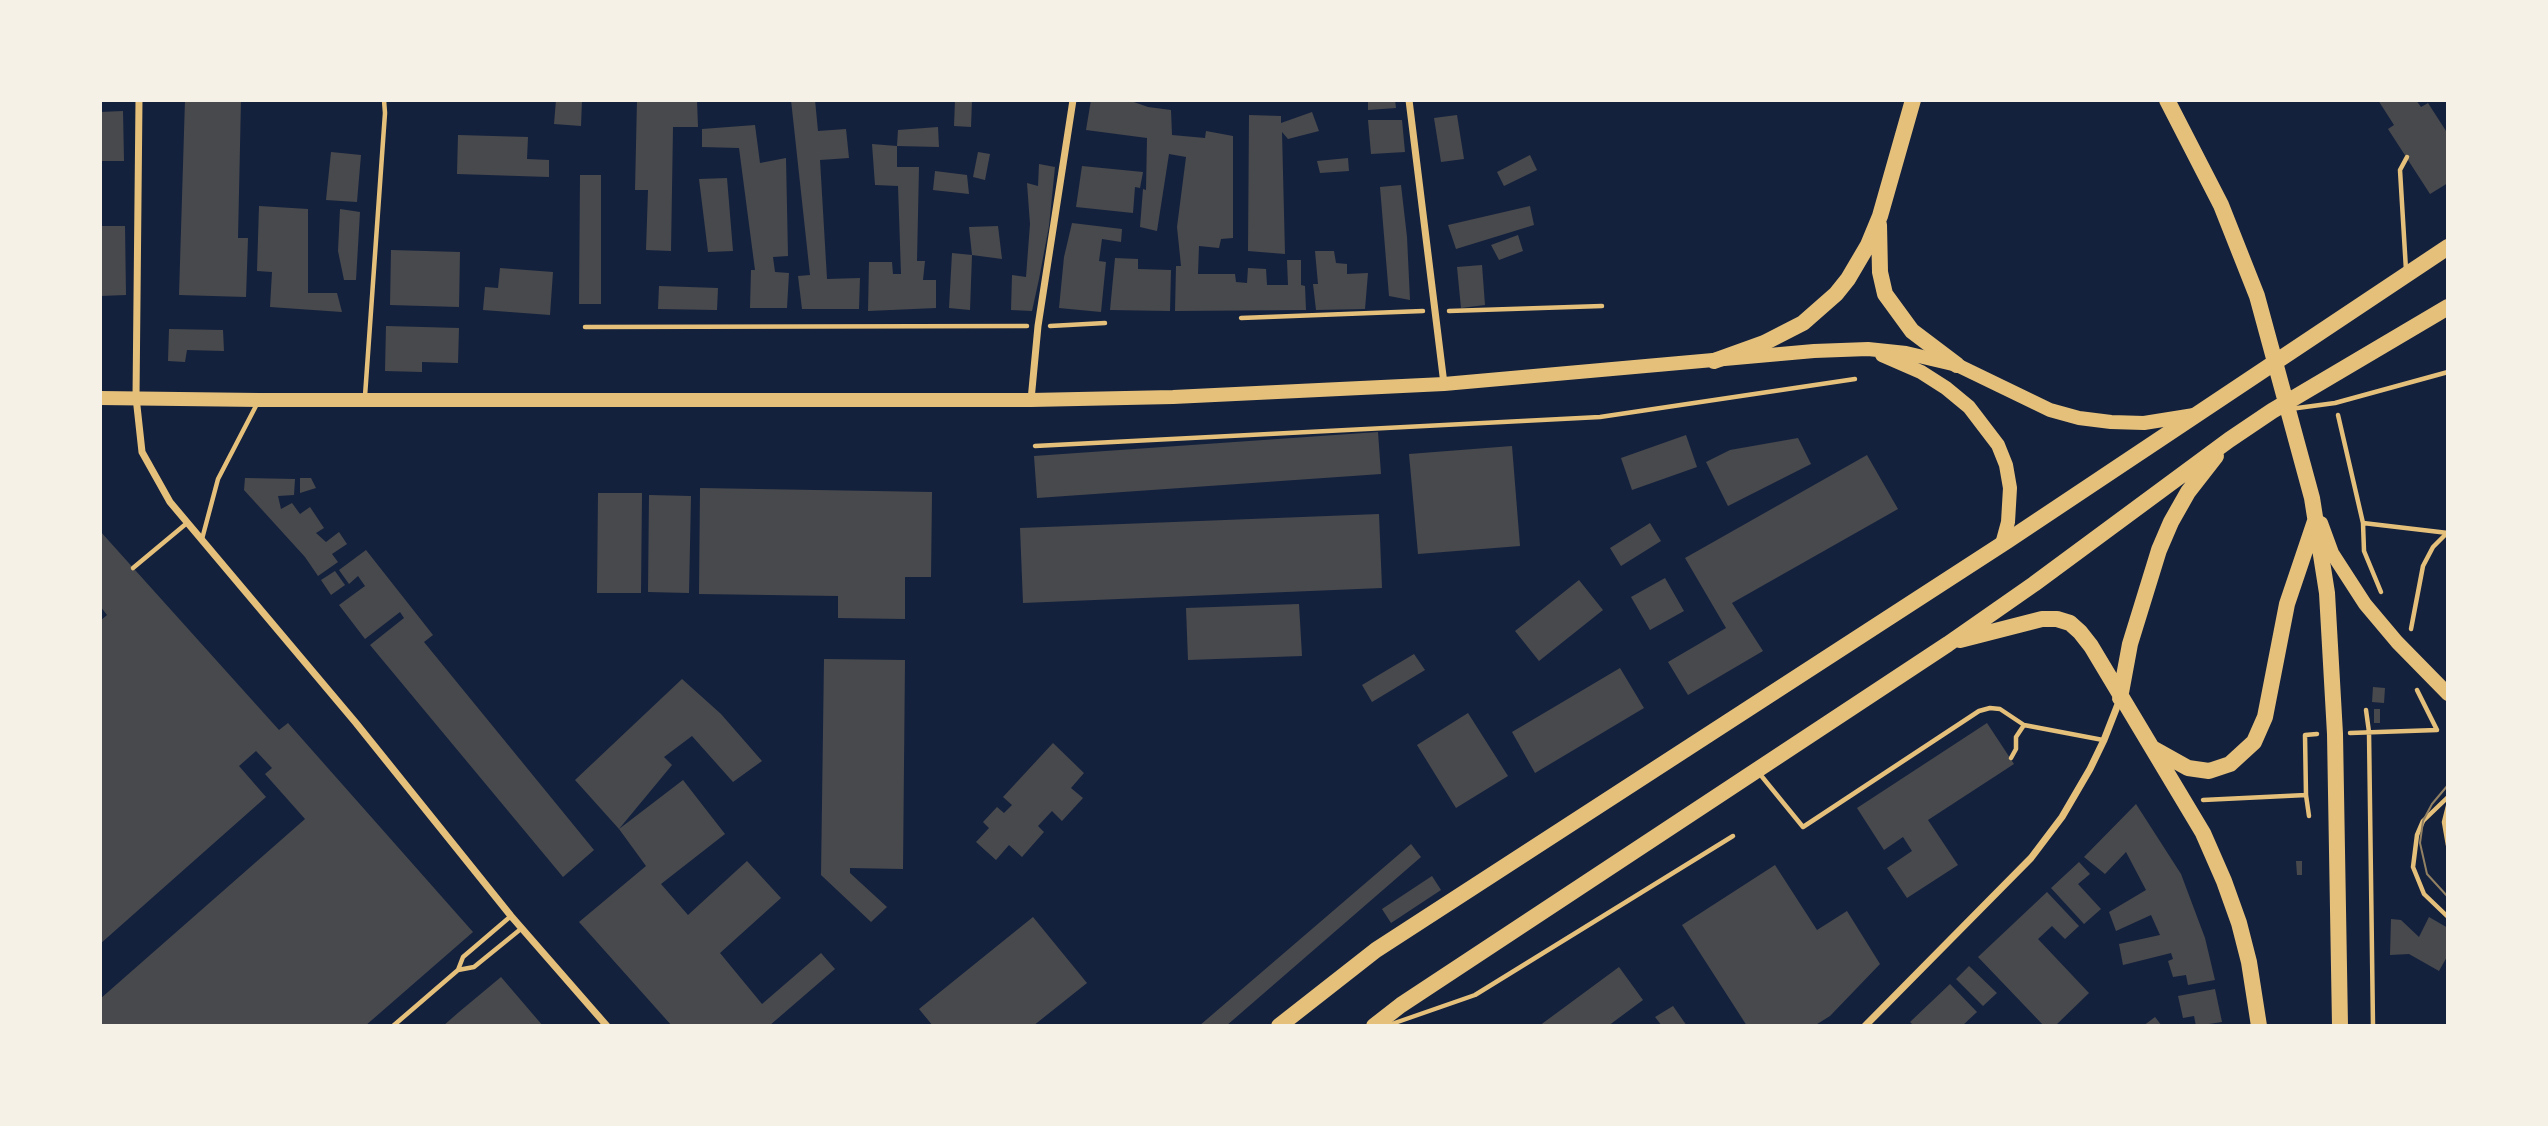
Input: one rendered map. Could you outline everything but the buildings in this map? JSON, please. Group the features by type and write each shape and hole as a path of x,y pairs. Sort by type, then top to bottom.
{"main road":[{"path":"1714,361 1786,333 1819,309 1848,279 1868,245 1880,216 1913,100"},
{"path":"2158,100 2180,122"},
{"path":"2167,100 2221,205 2257,296 2316,518 2327,593 2335,734 2340,1026"},
{"path":"2179,100 2180,122"},
{"path":"1880,216 1880,272 1885,294 1912,331 1958,365 2050,410 2079,418 2144,423 2196,415"},
{"path":"1279,1026 1376,950 2003,544 2448,247"},
{"path":"1374,1026 1401,1005 1948,643 2272,411 2448,307"},
{"path":"100,398 1031,400 1173,397 1444,384 1814,351 1868,349 1906,353 1958,365"},
{"path":"1868,349 1921,372 1946,388 1969,407 1998,445 2010,488 2008,523 2003,544"},
{"path":"2120,698 2130,644 2159,550 2188,492 2229,440"},
{"path":"2312,498 2332,553 2359,596 2397,642 2448,694"},
{"path":"2153,748 2188,768 2209,771 2230,764 2254,743 2265,717 2287,604 2316,518"},
{"path":"1948,643 2042,619 2057,619 2070,623 2091,646 2203,833 2239,923 2249,962 2259,1026"}],"street":[{"path":"139,100 136,397 142,452 170,502 187,523 356,723 511,916 607,1026"},
{"path":"1031,400 1038,326 1073,100"},
{"path":"1409,100 1444,384"},
{"path":"1865,1026 2031,858 2062,817 2104,740 2120,698"}],"lane":[{"path":"365,400 384,100"},
{"path":"2406,274 2400,170 2407,157"},
{"path":"2272,411 2335,403 2448,372"},
{"path":"201,540 218,479 259,400"},
{"path":"133,568 187,523"},
{"path":"1756,770 1803,827 1979,711 2000,709 2024,725 2104,740"},
{"path":"2011,758 2016,749 2016,737 2024,725"},
{"path":"2448,797 2423,821 2417,835 2413,867 2424,894 2448,917"},
{"path":"2448,806 2444,822 2448,845"},
{"path":"1386,1026 1475,996 1733,836"},
{"path":"393,1026 458,970 463,957 511,916"},
{"path":"458,970 474,967 523,928"}],"path":[{"path":"585,327 1038,326 1105,323"},
{"path":"1035,446 1600,417 1855,379"},
{"path":"2335,403 2363,523 2364,551 2374,580 2384,596"},
{"path":"2363,523 2448,533"},
{"path":"2412,629 2423,566 2433,547 2448,533"},
{"path":"2403,619 2420,639"},
{"path":"2309,816 2305,735 2437,730 2414,683"},
{"path":"2366,710 2373,1026"},
{"path":"2184,801 2306,795"}],"tram line":[{"path":"2448,785 2432,804 2423,821 2420,843 2427,874 2448,897"}]}
